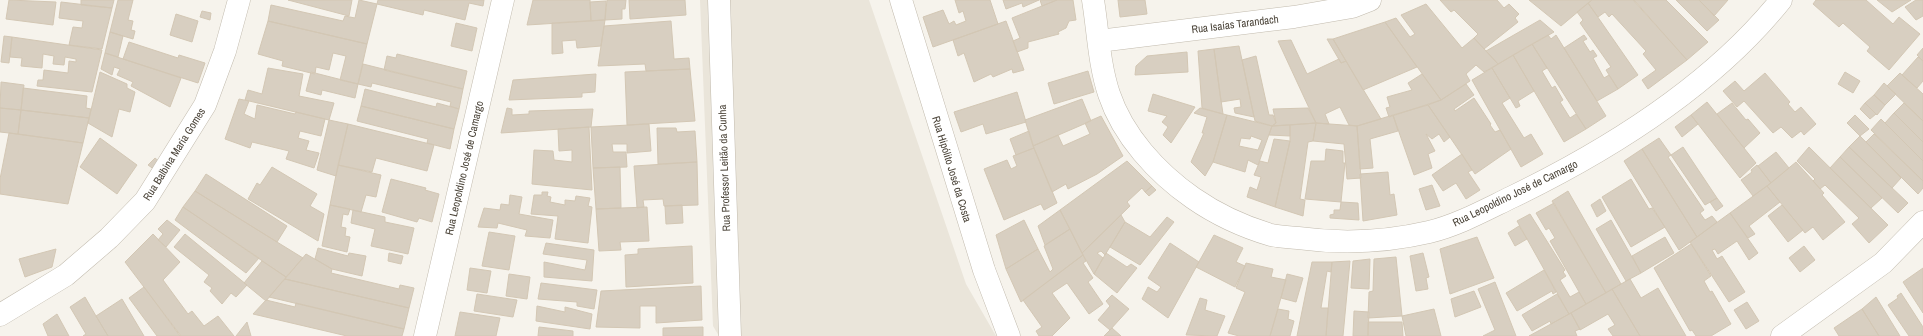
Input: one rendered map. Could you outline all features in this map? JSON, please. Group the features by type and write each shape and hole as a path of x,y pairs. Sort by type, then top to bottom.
{"street":[{"name":"Rua Balbina Maria Gomes","path":"0,315 66,275 109,238 145,201 205,105 225,51 239,0"},
{"name":"Rua Leopoldino José de Camargo","path":"425,336 503,0"},
{"name":"Rua Professor Leitão da Cunha","path":"719,0 730,336"},
{"name":"Rua Hipólito José da Costa","path":"901,0 984,270 1010,336"},
{"name":"Rua Leopoldino José de Camargo","path":"1093,0 1101,63 1110,95 1125,127 1142,152 1177,187 1204,206 1230,219 1272,235 1325,242 1379,241 1429,232 1458,223 1583,160 1679,98 1719,66 1762,24 1781,0"},
{"name":"Rua Isaías Tarandach","path":"1099,41 1294,17 1358,2"},
{"path":"1782,336 1883,263 1923,222"}],"shaded area":[{"path":"700,0 869,0 966,284 996,336 719,336 713,326"}],"building":[{"path":"9,0 56,2 53,25 6,19"},
{"path":"81,0 114,0 112,8 81,5"},
{"path":"118,0 133,0 128,20 133,21 131,30 135,31 133,39 110,32"},
{"path":"288,0 352,0 349,16"},
{"path":"359,0 377,4 367,44 268,21 271,5 343,21 345,16 355,18"},
{"path":"378,0 484,0 483,6 469,3 465,20 424,10 423,15 377,4"},
{"path":"533,0 590,0 591,21 527,25"},
{"path":"607,0 626,0 625,9 622,9 622,19 605,20"},
{"path":"629,0 685,0 686,15 630,19"},
{"path":"955,0 990,0 998,24 933,47 923,17 943,10 949,24 954,21 956,25 966,21 963,11 959,13"},
{"path":"1003,0 1039,0 1023,7 1022,3 1006,9"},
{"path":"1040,0 1057,0 1042,6"},
{"path":"1057,0 1073,0 1076,20 1069,21 1066,28 1058,32 1059,34 1028,42 1028,48 1017,52 1013,41 1020,38 1012,18"},
{"path":"1118,0 1145,0 1147,14 1120,17"},
{"path":"1440,0 1497,0 1504,8 1509,4 1519,14 1515,18 1518,22 1484,49 1474,38 1478,34 1454,10 1451,12"},
{"path":"1529,0 1592,0 1561,26"},
{"path":"1592,0 1633,0 1687,60 1648,89 1642,80 1656,70 1643,54 1646,51 1612,14 1609,17 1605,12 1598,17 1588,3"},
{"path":"1634,0 1666,0 1708,42 1687,60"},
{"path":"1676,0 1699,0 1719,20 1707,31"},
{"path":"1699,0 1728,0 1714,16"},
{"path":"1816,0 1866,0 1893,24 1899,17 1920,34 1889,70 1867,51 1870,47 1843,23 1839,27 1813,4"},
{"path":"1877,0 1911,0 1892,12"},
{"path":"1916,0 1923,0 1923,16 1916,20 1905,7"},
{"path":"606,1 605,20 591,21 590,2"},
{"path":"61,2 112,8 102,49 69,45 73,27 82,28 83,21 59,18"},
{"path":"1588,3 1638,75 1618,89 1606,70 1611,67 1580,23 1583,20 1577,12"},
{"path":"1426,4 1462,48 1474,38 1498,64 1484,72 1476,65 1466,74 1470,81 1441,100 1385,22 1396,18 1410,37 1415,34 1401,15"},
{"path":"202,11 211,13 210,20 200,17"},
{"path":"176,14 198,21 192,42 170,35"},
{"path":"605,20 601,46 577,48 576,40 562,41 563,53 552,54 552,23"},
{"path":"1540,20 1554,32 1498,64 1486,51"},
{"path":"268,21 367,44 358,84 340,80 346,56 333,53 329,70 316,67 315,74 282,66 283,61 258,54"},
{"path":"671,21 674,59 689,58 690,69 646,71 645,64 598,66 604,26"},
{"path":"1006,21 1024,70 1013,73 1012,69 993,77 991,74 974,82 964,53 958,56 953,40"},
{"path":"1385,22 1417,67 1363,90 1333,39"},
{"path":"456,23 477,28 472,51 451,46"},
{"path":"110,32 123,36 118,57 105,53"},
{"path":"1548,35 1551,39 1556,35 1606,116 1586,129 1532,44"},
{"path":"1584,35 1587,39 1583,41 1590,52 1593,50 1597,56 1593,58 1604,78 1609,75 1618,89 1597,101 1564,48"},
{"path":"4,36 12,37 9,63 1,62"},
{"path":"12,37 102,50 92,92 37,86 38,80 43,80 44,70 68,73 69,61 76,62 76,59 65,57 64,65 53,64 54,56 43,54 42,68 21,66 22,58 10,57"},
{"path":"1327,39 1333,39 1346,61 1341,63"},
{"path":"1291,40 1307,74 1339,59 1341,63 1346,61 1381,119 1357,126 1349,125 1340,107 1325,114 1329,124 1316,123 1278,41"},
{"path":"129,42 178,58 179,55 205,63 198,83 123,59"},
{"path":"1532,44 1547,68 1542,71 1552,88 1555,86 1563,100 1560,102 1570,118 1576,114 1586,129 1564,142 1513,55"},
{"path":"1239,46 1254,117 1235,113 1234,108 1241,107 1240,99 1221,102 1214,49"},
{"path":"1923,48 1923,61 1917,55"},
{"path":"1214,49 1223,114 1202,108 1198,51"},
{"path":"1187,52 1188,72 1135,75 1136,66 1147,56"},
{"path":"105,53 181,78 170,107 131,86 133,82 117,75 120,69 114,67 112,75 101,69"},
{"path":"397,54 467,71 463,89 384,70 387,56 396,58"},
{"path":"1513,55 1534,91 1518,101 1520,106 1516,108 1492,68"},
{"path":"1256,56 1269,115 1273,115 1276,123 1272,126 1255,121 1242,60"},
{"path":"1918,57 1923,61 1923,81 1917,88 1902,75"},
{"path":"363,64 463,89 459,109 450,106 451,102 372,83 371,87 358,84"},
{"path":"268,68 303,74 299,96 334,103 329,120 245,100 248,90 262,94"},
{"path":"1492,68 1510,98 1502,103 1524,138 1531,134 1543,154 1521,167 1472,80"},
{"path":"690,69 695,121 627,125 625,72"},
{"path":"1088,71 1094,92 1054,104 1048,83"},
{"path":"100,72 127,84 127,88 135,92 130,112 119,109 112,137 88,123"},
{"path":"311,72 358,84 355,98 322,90 321,95 306,91"},
{"path":"1845,72 1860,81 1853,93 1838,84"},
{"path":"1765,73 1790,102 1788,104 1795,112 1801,107 1816,124 1804,135 1801,131 1792,138 1781,127 1773,133 1744,101 1737,107 1723,91 1735,81 1744,91"},
{"path":"1900,73 1923,94 1923,121 1887,86"},
{"path":"596,74 595,92 582,93 582,97 509,100 513,80"},
{"path":"1422,74 1441,100 1389,117 1386,108 1390,107 1387,97 1412,90 1408,83"},
{"path":"1,82 24,85 21,110 0,108"},
{"path":"1884,83 1896,94 1885,105 1874,95"},
{"path":"1466,84 1474,95 1454,109 1455,111 1474,98 1495,132 1500,130 1511,149 1475,174 1428,105 1441,100"},
{"path":"23,88 87,96 86,108 91,109 89,118 21,110"},
{"path":"365,89 436,107 437,103 459,109 454,129 361,106"},
{"path":"1017,92 1026,122 986,134 983,124 961,132 954,112"},
{"path":"1153,94 1195,107 1171,143 1163,135 1168,127 1162,122 1167,116 1148,111"},
{"path":"1874,95 1885,105 1877,115 1865,103"},
{"path":"239,99 249,101 244,114 255,119 257,105 325,119 321,136 300,131 298,138 309,141 306,150 319,153 314,168 286,159 289,151 252,142 250,148 225,139"},
{"path":"1082,99 1091,121 1033,146 1025,120"},
{"path":"1707,102 1756,163 1740,178 1691,115"},
{"path":"1732,103 1746,120 1748,119 1760,133 1744,148 1717,114"},
{"path":"1865,103 1876,114 1870,119 1860,109"},
{"path":"1904,103 1923,121 1923,142 1894,113"},
{"path":"1428,105 1450,137 1444,142 1439,134 1432,139 1426,134 1435,151 1428,154 1432,168 1414,175 1393,115"},
{"path":"361,106 454,129 450,149 427,143 428,139 357,121"},
{"path":"0,108 21,110 18,134 0,132"},
{"path":"507,108 512,109 512,115 529,114 529,111 593,109 591,127 501,133"},
{"path":"1200,108 1227,115 1213,162 1205,176 1191,162 1204,133 1202,133 1207,117 1194,113"},
{"path":"1308,108 1316,123 1272,126 1276,123 1273,109"},
{"path":"21,110 89,118 83,143 18,134"},
{"path":"1894,113 1923,142 1923,161 1885,123"},
{"path":"1227,115 1272,126 1258,165 1248,160 1245,172 1213,162","holes":["1251,136 1262,140 1258,150 1239,146 1241,138 1250,139"]},
{"path":"1393,115 1398,131 1370,139 1373,168 1360,169 1357,126"},
{"path":"1691,115 1698,124 1682,137 1675,127"},
{"path":"1855,115 1869,129 1860,136 1847,123"},
{"path":"1101,116 1123,156 1097,174 1068,189 1066,184 1052,192 1033,146 1058,135 1063,146 1090,134 1085,123"},
{"path":"1881,119 1923,161 1923,181 1871,130"},
{"path":"329,120 348,124 336,176 317,170"},
{"path":"1316,123 1357,126 1361,178 1347,179 1344,144 1313,141"},
{"path":"1316,123 1313,141 1308,142 1300,199 1305,200 1303,216 1275,207 1290,141 1290,125"},
{"path":"348,124 434,145 427,171 376,158 372,172 338,165"},
{"path":"649,124 651,151 627,153 627,144 612,144 613,152 626,152 627,167 593,168 591,127"},
{"path":"1290,125 1290,136 1269,135 1272,126"},
{"path":"589,127 592,190 532,184 534,150 553,151 554,160 572,162 572,150 559,151 558,129"},
{"path":"657,128 676,128 677,132 695,131 697,162 658,164"},
{"path":"1029,131 1034,148 1016,155 1010,139"},
{"path":"9,133 83,143 68,204 0,194 0,179"},
{"path":"1874,134 1923,181 1923,188 1918,194 1866,142"},
{"path":"1860,136 1901,178 1892,188 1849,147"},
{"path":"100,138 137,165 117,194 80,167"},
{"path":"1659,138 1671,155 1668,157 1704,210 1700,213 1705,220 1712,216 1717,222 1697,237 1642,149"},
{"path":"1274,139 1290,141 1275,207 1247,197 1250,187 1257,190 1261,177 1254,175 1260,161 1268,163"},
{"path":"1683,147 1717,198 1705,205 1671,155"},
{"path":"1809,147 1888,225 1869,243 1852,224 1859,218 1825,185 1820,189 1813,181 1815,179 1797,161"},
{"path":"1849,147 1908,203 1898,213 1840,157"},
{"path":"1034,148 1057,203 1044,210 1041,204 1004,220 984,169 1007,160 1011,169 1017,166 1013,156"},
{"path":"1326,149 1343,151 1343,163 1345,163 1341,202 1305,199 1311,161 1325,161"},
{"path":"1642,149 1697,237 1679,250 1624,161"},
{"path":"1776,152 1789,168 1771,183 1758,166"},
{"path":"1462,154 1472,170 1468,172 1480,190 1466,199 1456,183 1443,191 1432,175"},
{"path":"1840,157 1882,198 1871,208 1830,168"},
{"path":"155,158 161,163 155,170 148,165"},
{"path":"1127,161 1152,186 1145,192 1142,188 1127,202 1130,206 1082,253 1060,210"},
{"path":"697,162 698,205 664,206 663,199 643,200 644,207 637,208 634,166"},
{"path":"1796,162 1824,193 1822,195 1845,222 1823,240 1813,227 1805,233 1767,186"},
{"path":"338,165 381,175 376,197 366,195 361,212 330,205"},
{"path":"1757,165 1771,183 1753,196 1741,180 1752,172 1751,170"},
{"path":"272,167 317,194 310,206 324,214 318,241 248,199 257,183 260,185"},
{"path":"620,167 621,208 596,209 593,168"},
{"path":"1388,172 1390,195 1394,194 1397,215 1363,221 1360,174"},
{"path":"206,174 287,226 277,242 195,191"},
{"path":"391,179 426,188 425,190 439,194 432,222 419,218 417,222 382,212"},
{"path":"1631,179 1649,209 1652,208 1665,227 1631,247 1602,197"},
{"path":"1432,185 1440,206 1426,210 1419,189"},
{"path":"1152,186 1156,190 1149,196 1145,192"},
{"path":"1767,186 1780,202 1749,226 1755,234 1748,238 1730,213"},
{"path":"195,191 303,258 286,277 183,207"},
{"path":"1568,191 1621,284 1606,293 1552,201"},
{"path":"542,192 548,192 547,196 551,197 550,202 565,205 565,200 575,201 576,196 590,198 588,206 592,207 588,243 555,239 558,216 531,214 534,195 542,195"},
{"path":"510,195 522,197 519,214 553,220 550,238 525,236 527,230 498,223 497,228 478,227 484,208 500,210 501,204 509,205"},
{"path":"1717,198 1723,206 1716,211 1710,202"},
{"path":"1600,199 1606,211 1597,217 1591,205"},
{"path":"1341,202 1358,203 1359,220 1330,218 1330,215 1334,214 1334,210 1340,210"},
{"path":"1554,203 1606,293 1586,304 1550,241 1555,238 1549,228 1546,230 1536,213"},
{"path":"330,205 350,209 348,215 343,214 341,227 346,228 345,236 350,237 347,252 322,246"},
{"path":"682,205 683,223 666,224 665,206"},
{"path":"1782,205 1803,230 1788,242 1768,216"},
{"path":"183,207 259,258 246,273 175,220"},
{"path":"647,207 649,241 620,242 621,250 599,251 596,209"},
{"path":"353,210 385,217 385,222 414,228 408,254 371,246 375,229 351,223"},
{"path":"1060,210 1070,229 1045,245 1038,226"},
{"path":"1730,213 1758,253 1749,260 1737,241 1718,254 1715,249 1712,250 1717,259 1722,256 1745,292 1729,302 1690,242"},
{"path":"1530,214 1565,270 1563,272 1566,276 1560,280 1570,297 1579,292 1586,304 1569,314 1517,221"},
{"path":"1121,215 1125,222 1105,255 1101,251 1097,253 1103,258 1094,274 1082,253"},
{"path":"1167,217 1174,222 1140,265 1110,247 1125,222 1150,237"},
{"path":"167,220 180,230 166,247 158,240 163,234 158,229"},
{"path":"1024,220 1038,249 1006,269 996,235"},
{"path":"1611,220 1641,273 1626,281 1596,229"},
{"path":"1519,226 1527,239 1515,246 1508,233"},
{"path":"1070,229 1083,255 1021,302 1006,269 1038,249 1050,272 1053,269 1044,246"},
{"path":"489,232 515,236 509,270 482,266"},
{"path":"153,234 180,262 163,280 188,314 192,311 204,326 218,316 234,336 181,336 125,262"},
{"path":"185,234 247,285 236,297 231,293 222,304 210,291 212,288 204,282 209,275 174,247"},
{"path":"1214,235 1243,248 1236,262 1245,266 1235,287 1196,267"},
{"path":"1477,237 1494,278 1450,294 1440,249"},
{"path":"1665,237 1674,253 1641,273 1632,256"},
{"path":"546,243 594,250 592,281 544,277 544,262 585,270 587,260 543,254"},
{"path":"1170,243 1199,262 1168,318 1142,299 1148,287 1157,292 1161,287 1148,278"},
{"path":"1691,244 1711,276 1704,281 1710,292 1712,291 1731,324 1711,336 1696,336 1692,330 1690,331 1654,268"},
{"path":"692,246 693,283 626,287 625,255 638,254 638,249"},
{"path":"1804,246 1815,260 1800,272 1789,258"},
{"path":"318,248 348,256 349,253 366,256 362,276 332,269 315,259"},
{"path":"56,249 52,267 25,277 19,259"},
{"path":"389,253 403,256 401,264 388,261"},
{"path":"1106,253 1127,267 1131,264 1137,268 1117,293 1094,274"},
{"path":"1423,253 1429,277 1426,278 1428,289 1416,291 1410,256"},
{"path":"306,254 332,269 331,273 399,289 400,285 414,288 409,308 285,279"},
{"path":"1083,255 1086,261 1083,263 1093,278 1088,282 1103,304 1089,314 1067,283 1052,293 1070,318 1052,336 1039,336 1036,331 1042,327 1023,300"},
{"path":"1396,257 1402,316 1368,318 1369,292 1373,291 1374,259"},
{"path":"1370,259 1369,289 1351,288 1353,261"},
{"path":"262,261 286,277 266,301 244,283"},
{"path":"1350,261 1343,336 1326,336 1332,262"},
{"path":"1312,262 1332,262 1331,272 1327,271 1321,308 1328,308 1326,336 1297,336"},
{"path":"1246,263 1273,269 1271,277 1286,280 1270,336 1239,336 1228,333 1245,292 1236,288"},
{"path":"470,268 491,271 487,293 467,290"},
{"path":"1923,268 1923,313 1903,282"},
{"path":"1544,270 1556,292 1553,294 1552,291 1517,311 1506,293"},
{"path":"509,274 530,277 527,299 506,296"},
{"path":"1287,274 1303,278 1296,302 1281,298"},
{"path":"285,279 409,308 404,329 269,297"},
{"path":"1630,279 1641,298 1658,288 1686,336 1640,336 1612,289"},
{"path":"1495,282 1516,336 1483,336 1495,330 1478,289"},
{"path":"541,283 597,290 594,309 577,306 577,302 538,299"},
{"path":"701,286 702,320 656,323 656,306 640,306 640,328 596,327 601,291"},
{"path":"144,287 180,336 157,336 129,298"},
{"path":"1612,289 1640,336 1613,336 1608,329 1615,325 1608,314 1580,330 1571,313"},
{"path":"1474,291 1481,307 1455,317 1451,299"},
{"path":"1901,293 1923,327 1923,336 1909,336 1888,305 1898,298 1897,296"},
{"path":"477,294 517,300 513,317 474,311"},
{"path":"1557,294 1569,314 1551,324 1550,321 1532,331 1522,315"},
{"path":"1112,295 1129,309 1110,330 1098,320 1110,306 1106,301"},
{"path":"85,297 108,336 83,336 86,334 70,307"},
{"path":"1876,297 1900,336 1879,336 1862,309"},
{"path":"1200,298 1207,300 1205,310 1225,316 1217,336 1186,335"},
{"path":"122,299 144,336 108,336 96,316"},
{"path":"266,300 295,307 296,303 404,329 402,336 347,336 253,314"},
{"path":"1747,302 1759,321 1746,329 1734,310"},
{"path":"537,306 565,312 565,307 592,314 590,329 536,321"},
{"path":"1278,309 1289,311 1288,319 1294,321 1290,336 1270,336"},
{"path":"1434,309 1441,336 1406,336 1402,316"},
{"path":"1862,309 1879,336 1839,336 1834,328"},
{"path":"1354,311 1369,312 1368,336 1353,336"},
{"path":"460,312 500,318 496,336 455,336"},
{"path":"1571,313 1580,329 1575,331 1577,336 1529,336"},
{"path":"57,314 69,336 48,336 43,324"},
{"path":"247,322 251,336 236,336"},
{"path":"1368,322 1402,322 1403,336 1368,336"},
{"path":"539,327 573,331 573,336 538,336"},
{"path":"703,327 703,336 663,336 663,328"},
{"path":"1112,328 1121,336 1104,336"}]}
